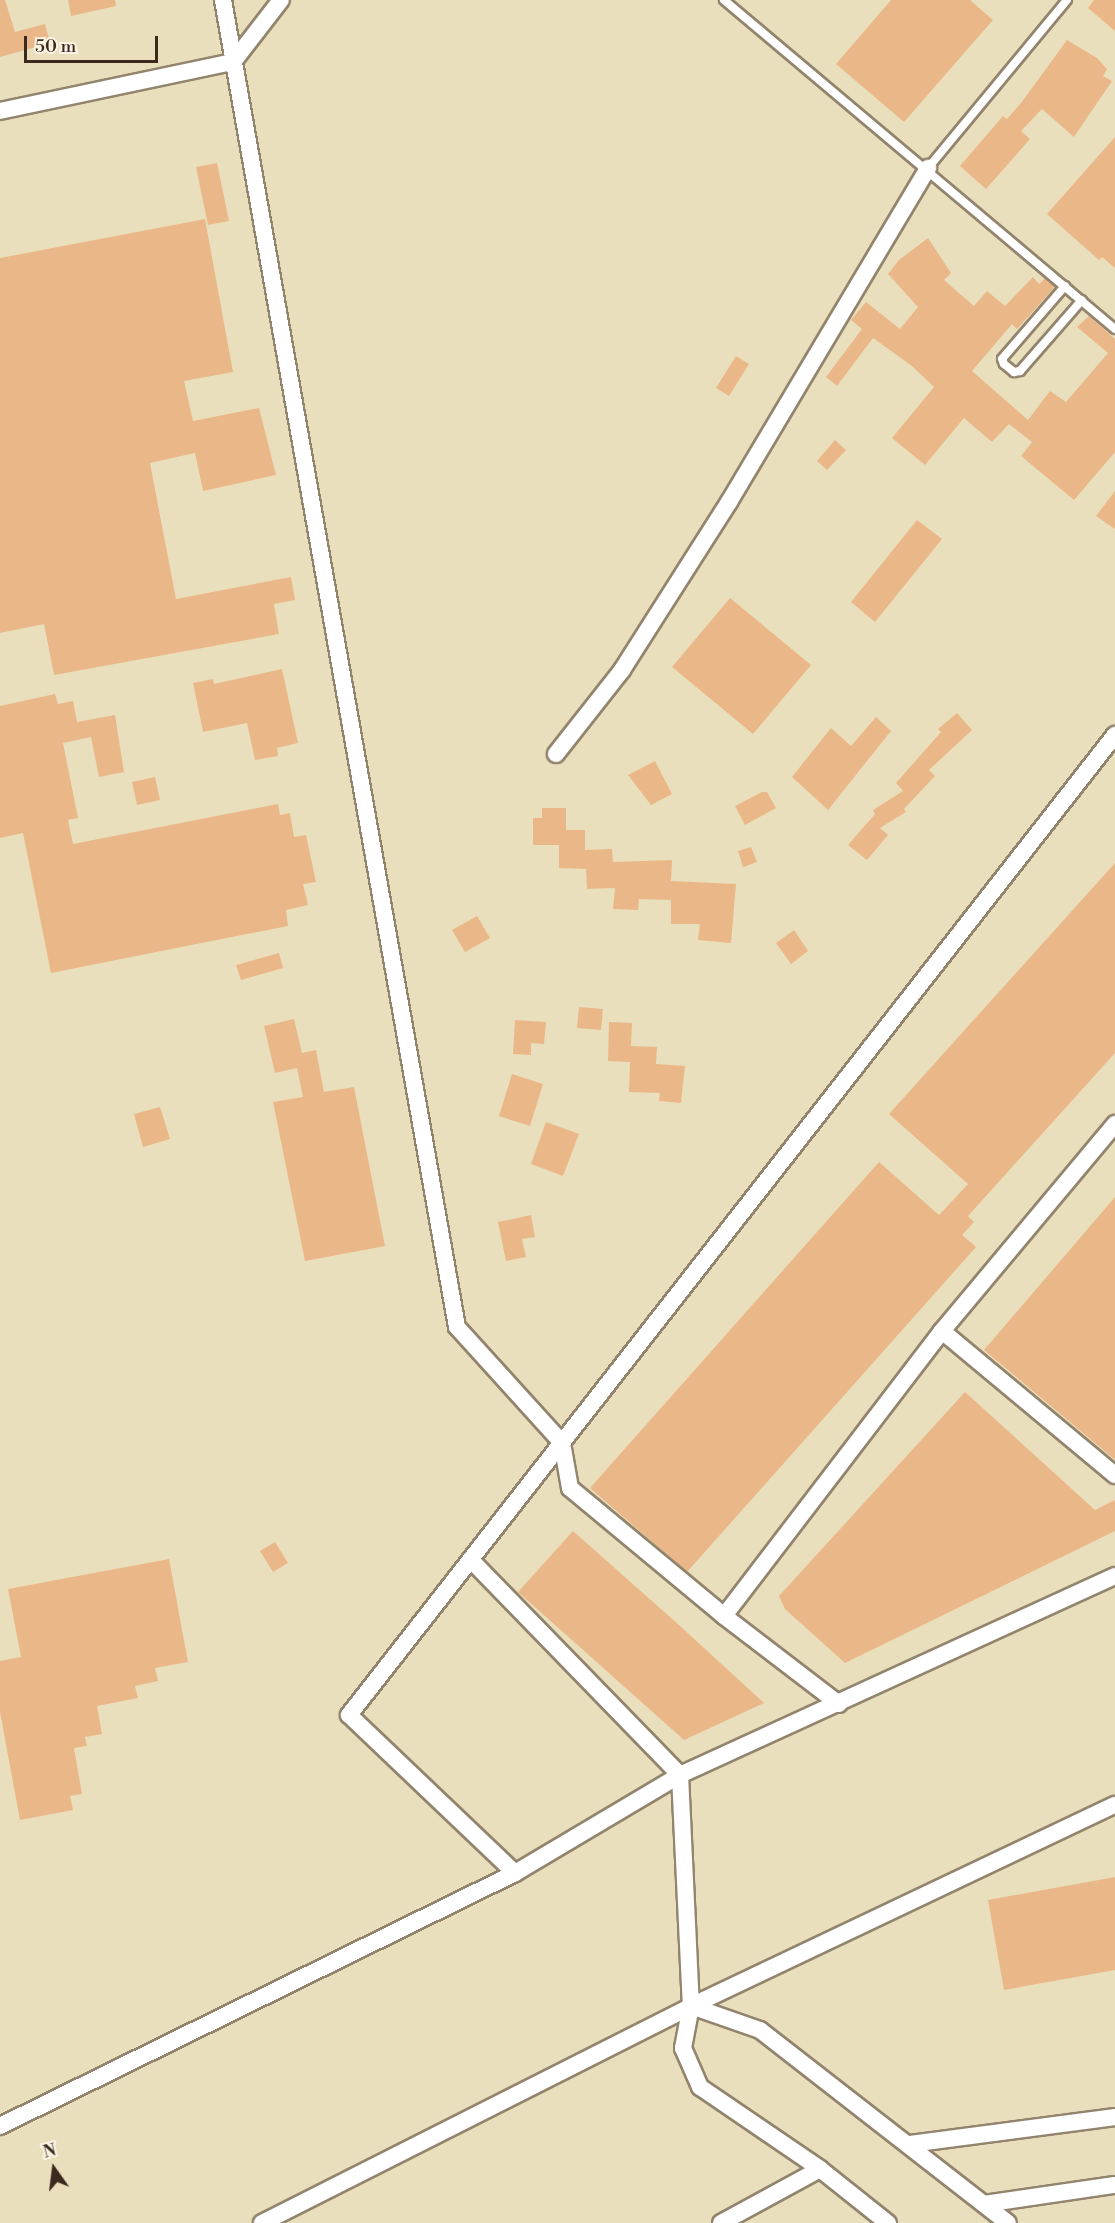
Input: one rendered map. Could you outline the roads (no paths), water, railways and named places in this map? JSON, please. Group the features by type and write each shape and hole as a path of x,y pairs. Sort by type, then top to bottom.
{"street":[{"path":"223,0 457,1327 562,1443 570,1488 724,1616 839,1704"},
{"path":"0,111 233,62 281,0"},
{"path":"556,754 622,670 710,532 928,168"},
{"path":"515,1873 349,1715 1115,735"},
{"path":"724,1616 942,1331 1115,1124"},
{"path":"942,1331 1115,1475"},
{"path":"471,1560 680,1775 691,2006 683,2048 700,2087 820,2169 888,2223"},
{"path":"0,2126 515,1873 680,1775 1115,1576"},
{"path":"262,2223 691,2006 1115,1805"},
{"path":"691,2006 760,2030 1008,2223"},
{"path":"909,2144 1115,2117"},
{"path":"721,2223 820,2169"},
{"path":"984,2204 1115,2185"}],"lane":[{"path":"724,0 928,168 1115,329"},
{"path":"928,168 1067,0"},
{"path":"1065,286 1002,359 1004,364 1014,372 1020,371 1082,300"}]}
